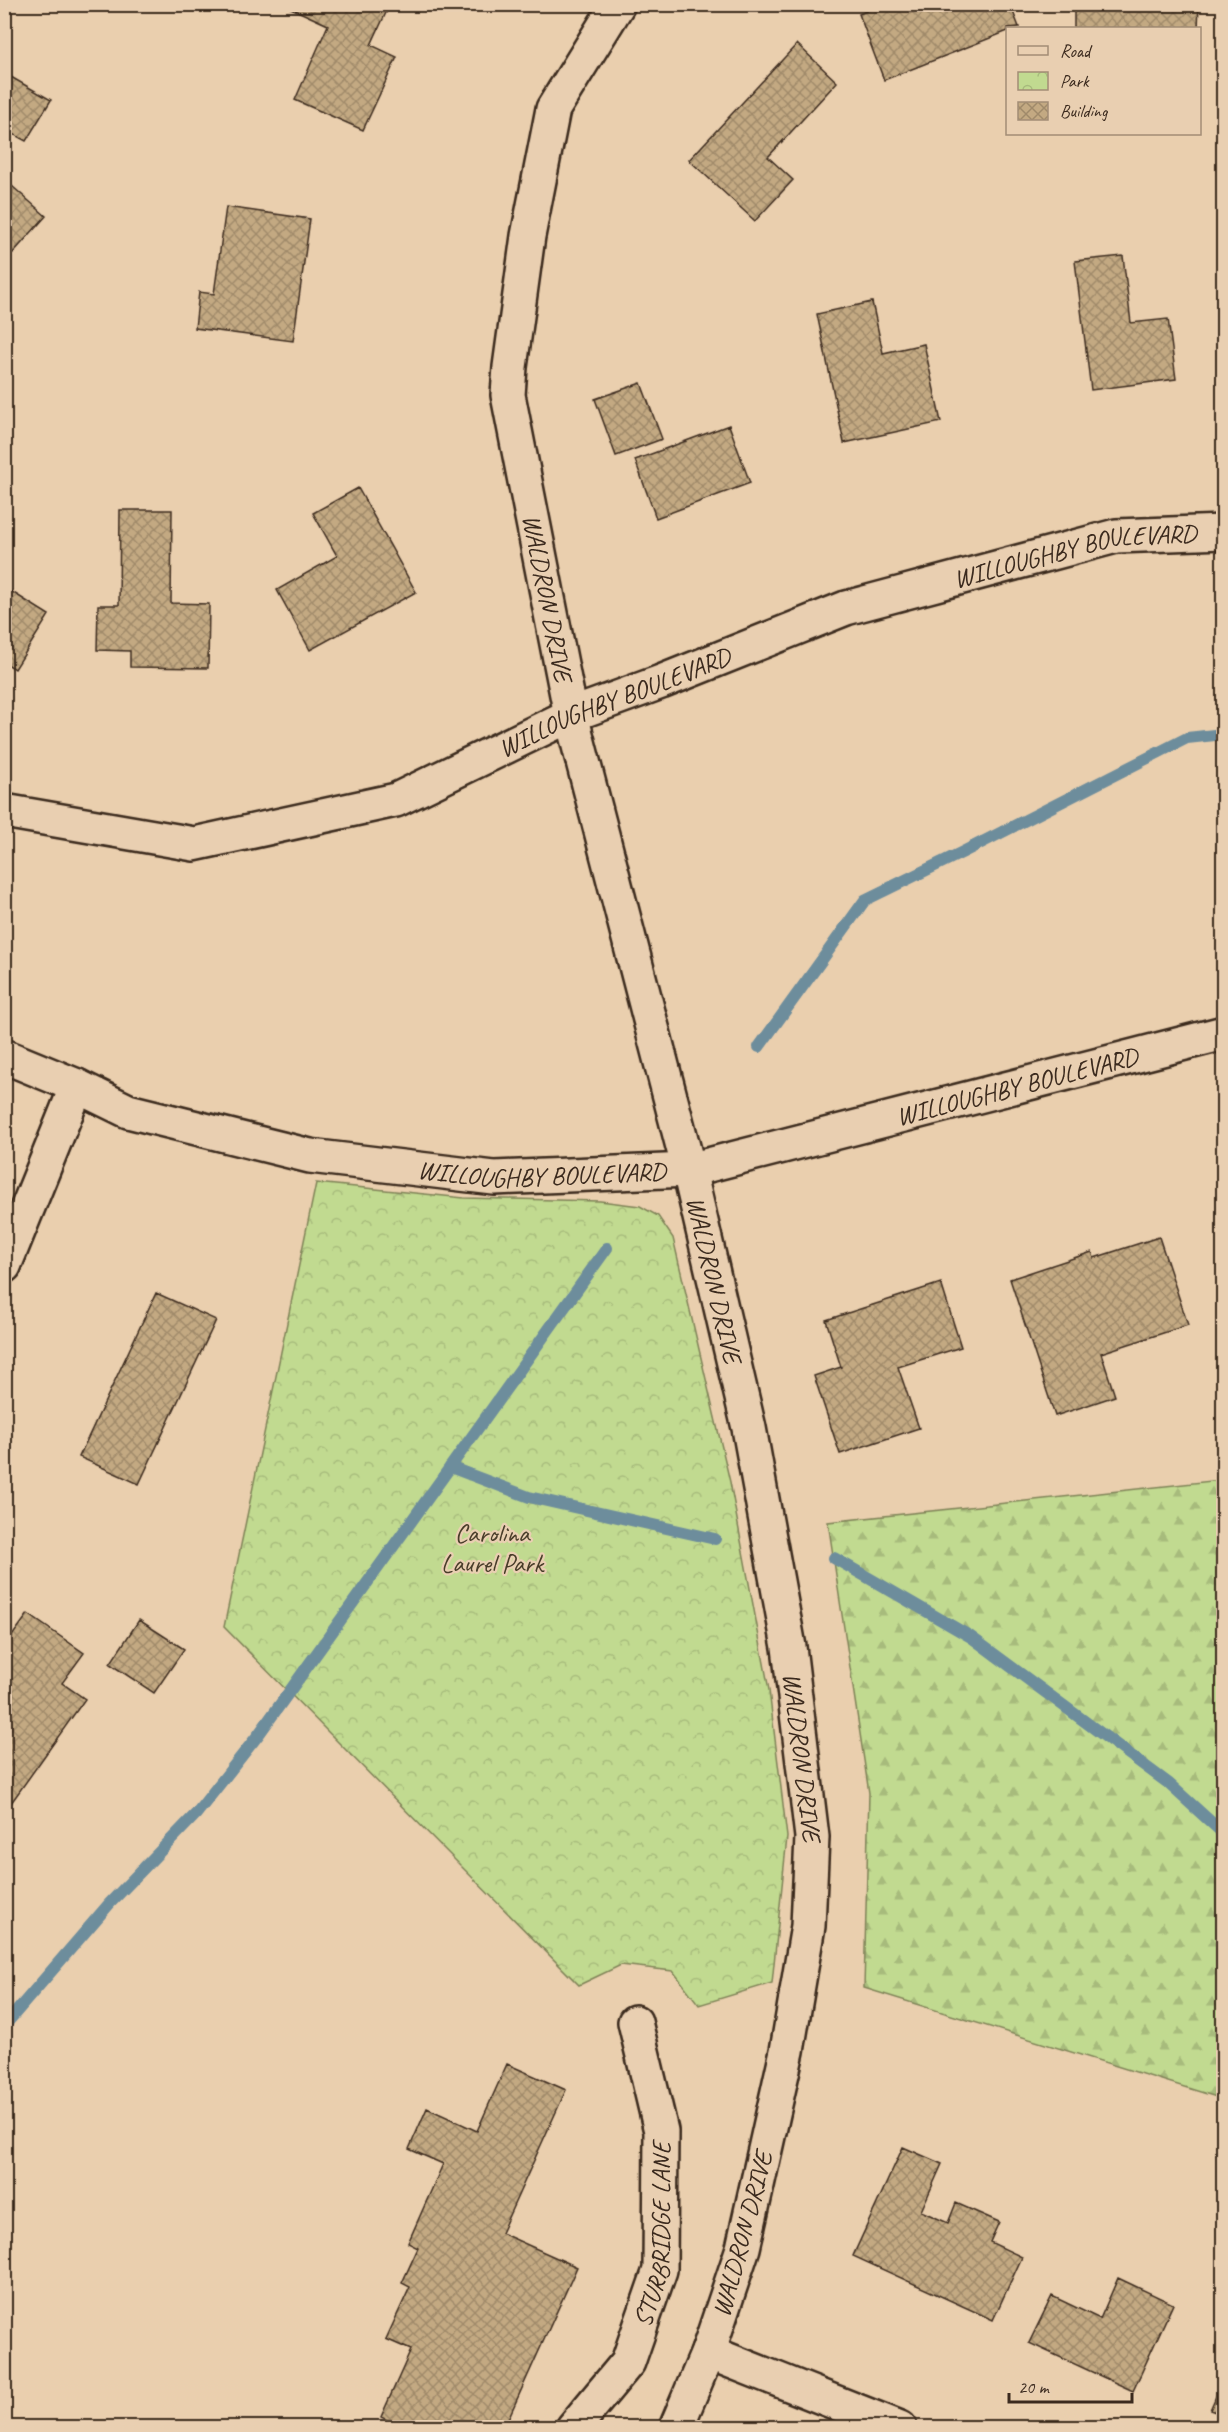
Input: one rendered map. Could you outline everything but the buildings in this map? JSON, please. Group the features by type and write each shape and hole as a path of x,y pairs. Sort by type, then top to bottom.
{"street":[{"name":"WALDRON DRIVE","path":"618,4 553,109 528,236 508,394 571,715 689,1170 749,1428 789,1647 812,1837 808,1926 787,2050 743,2248 708,2352 676,2427"},
{"name":"WILLOUGHBY BOULEVARD","path":"4,811 194,844 396,800 571,715 661,682 846,608 1116,536 1224,532"},
{"name":"WILLOUGHBY BOULEVARD","path":"4,1056 77,1086 128,1111 310,1156 494,1178 689,1170 1224,1033"},
{"path":"4,1266 77,1086"},
{"name":"STURBRIDGE LANE","path":"573,2427 628,2362 660,2270 661,2131 635,2022"},
{"path":"708,2352 900,2427"}],"green space":[{"name":"Carolina Laurel Park","path":"316,1183 464,1198 600,1201 640,1206 658,1216 673,1238 730,1482 769,1690 787,1837 772,1983 699,2005 673,1971 621,1965 579,1985 224,1627"},
{"path":"1221,1480 1224,1485 1223,2099 864,1988 869,1793 828,1522"}],"waterway":[{"path":"759,1047 865,900 1187,738 1224,734"},
{"path":"4,2026 110,1903 196,1814 259,1734 607,1248"},
{"path":"450,1467 529,1497 715,1539"},
{"path":"834,1558 971,1637 1168,1783 1224,1834"}]}
